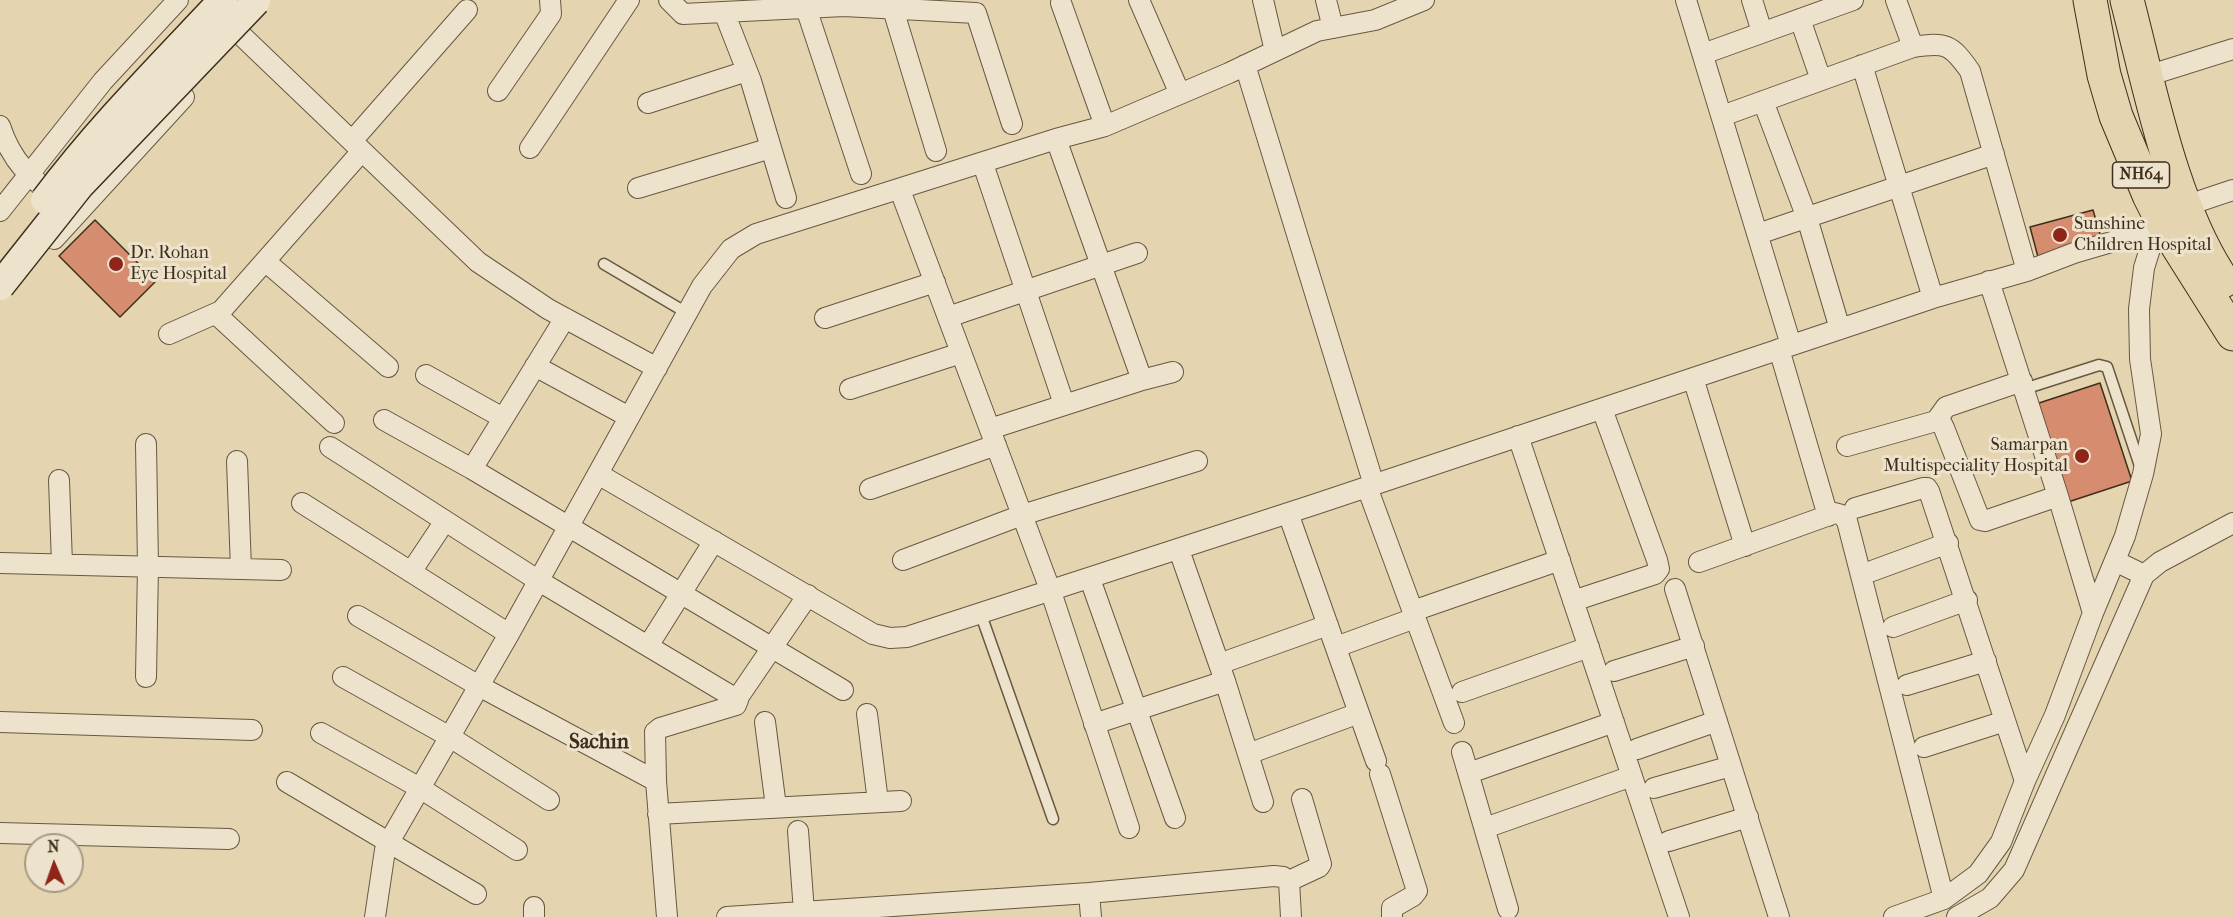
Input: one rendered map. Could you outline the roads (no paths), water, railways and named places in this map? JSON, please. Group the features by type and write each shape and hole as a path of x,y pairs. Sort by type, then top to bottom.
{"highway":[{"name":"NH64","path":"2090,0 2104,75 2116,116 2168,219 2233,334"},
{"name":"NH64","path":"2127,0 2147,76 2168,219 2214,267 2233,295"}],"main road":[{"path":"0,259 74,161 223,0"},
{"path":"0,286 80,185 264,1"}],"street":[{"path":"0,211 103,81 178,0"},
{"path":"498,91 551,14 550,0"},
{"path":"530,148 629,0"},
{"path":"669,0 683,14 844,6 893,9 949,4 976,14 1012,124"},
{"path":"1139,0 1180,94"},
{"path":"1263,0 1275,51"},
{"path":"1326,0 1333,28"},
{"path":"375,917 385,850 389,842 539,581 702,286 731,249 756,234 1056,139 1105,126 1317,31 1375,20 1424,0"},
{"path":"1686,0 1758,234 1828,516"},
{"path":"1752,0 1762,32"},
{"path":"1703,54 1800,19 1825,5 1853,0"},
{"path":"1896,0 1913,47"},
{"path":"0,301 76,213 241,35 264,1"},
{"path":"1061,3 1105,126"},
{"path":"807,8 861,174"},
{"path":"893,9 936,151"},
{"path":"170,334 216,314 265,261 467,10"},
{"path":"724,12 747,71 786,198"},
{"path":"1800,19 1821,80"},
{"path":"241,35 478,262 565,318 657,368"},
{"path":"1722,116 1913,47 1937,44 1956,51 1970,71 2026,271"},
{"path":"2147,76 2233,49"},
{"path":"1245,65 1370,486 1454,723"},
{"path":"1862,65 1933,298"},
{"path":"648,103 747,71"},
{"path":"1763,101 1807,218 1840,329"},
{"path":"0,126 5,141 27,175 76,213"},
{"path":"1056,139 1142,380"},
{"path":"638,188 771,148"},
{"path":"1758,234 1994,154"},
{"path":"983,164 1064,404"},
{"path":"900,189 1051,592 1129,828"},
{"path":"598,474 873,634 890,638 907,637 1179,550 1933,298 2026,271 2168,219 2233,190"},
{"path":"1894,917 1944,899 1978,874 2001,842 2055,715 2125,536 2143,474 2151,434 2140,359 2139,309 2144,268 2168,219"},
{"path":"948,317 1137,253"},
{"path":"265,261 388,368"},
{"path":"1989,281 2093,613"},
{"path":"825,318 935,282"},
{"path":"216,314 334,423"},
{"path":"472,469 565,318"},
{"path":"850,389 961,353"},
{"path":"535,366 629,417"},
{"path":"870,489 1064,404 1173,372"},
{"path":"426,375 503,418"},
{"path":"1693,378 1745,546"},
{"path":"1936,421 1946,407 2023,385"},
{"path":"1573,601 1655,574 1659,569 1658,560 1602,409"},
{"path":"384,420 472,469 843,690"},
{"path":"1847,446 1936,421 1941,422 1980,520 1985,521 2058,496"},
{"path":"1518,436 1679,917"},
{"path":"146,444 148,566 146,677"},
{"path":"330,447 539,581 737,699"},
{"path":"903,560 1022,515 1197,460"},
{"path":"237,461 241,569"},
{"path":"59,480 62,564"},
{"path":"1855,508 1927,488 1948,543 2025,781"},
{"path":"302,503 509,634"},
{"path":"1288,513 1378,768 1417,891 1413,896 1392,908 1392,917"},
{"path":"1699,562 1835,513 1842,515 1847,521 1944,899"},
{"path":"411,572 445,521"},
{"path":"1957,917 1990,898 2014,870 2144,575 2160,562 2233,523"},
{"path":"648,646 714,541"},
{"path":"1872,571 1948,543"},
{"path":"1179,550 1222,673 1263,802"},
{"path":"1336,647 1414,614 1560,560"},
{"path":"2115,561 2144,575"},
{"path":"0,563 281,570"},
{"path":"1090,579 1175,818"},
{"path":"1676,588 1779,917"},
{"path":"667,917 658,814 655,732 660,728 736,705 737,699 771,647 808,595"},
{"path":"1893,627 1966,600"},
{"path":"358,616 479,686 656,781"},
{"path":"1094,724 1136,711 1328,625"},
{"path":"1614,670 1694,646"},
{"path":"1462,692 1589,647"},
{"path":"1907,685 1986,661"},
{"path":"343,677 450,737 549,800"},
{"path":"1248,754 1359,713"},
{"path":"867,714 878,802"},
{"path":"1637,749 1717,721"},
{"path":"1924,747 2005,721"},
{"path":"0,722 252,730"},
{"path":"765,722 776,807"},
{"path":"1469,773 1614,722"},
{"path":"321,734 420,788 517,850"},
{"path":"1462,752 1508,909"},
{"path":"1654,788 1731,766"},
{"path":"1485,828 1632,776"},
{"path":"287,782 476,894"},
{"path":"1289,881 1321,864 1302,799"},
{"path":"658,814 901,801"},
{"path":"1669,841 1748,817"},
{"path":"798,831 804,912"},
{"path":"0,833 229,839"},
{"path":"727,917 804,912 884,912 1274,876 1283,877 1289,881"},
{"path":"1289,881 1291,917"},
{"path":"1089,893 1091,917"}],"lane":[{"path":"604,264 687,313"},
{"path":"2023,385 2099,365 2107,367 2143,474"},
{"path":"2124,416 2148,405"},
{"path":"980,612 1053,819"}],"place":[{"name":"Sunshine Children Hospital","path":"2060,235"},
{"name":"Dr. Rohan Eye Hospital","path":"116,264"},
{"name":"Samarpan Multispeciality Hospital","path":"2082,456"}],"district":[{"name":"Sachin","path":"599,743"}]}
